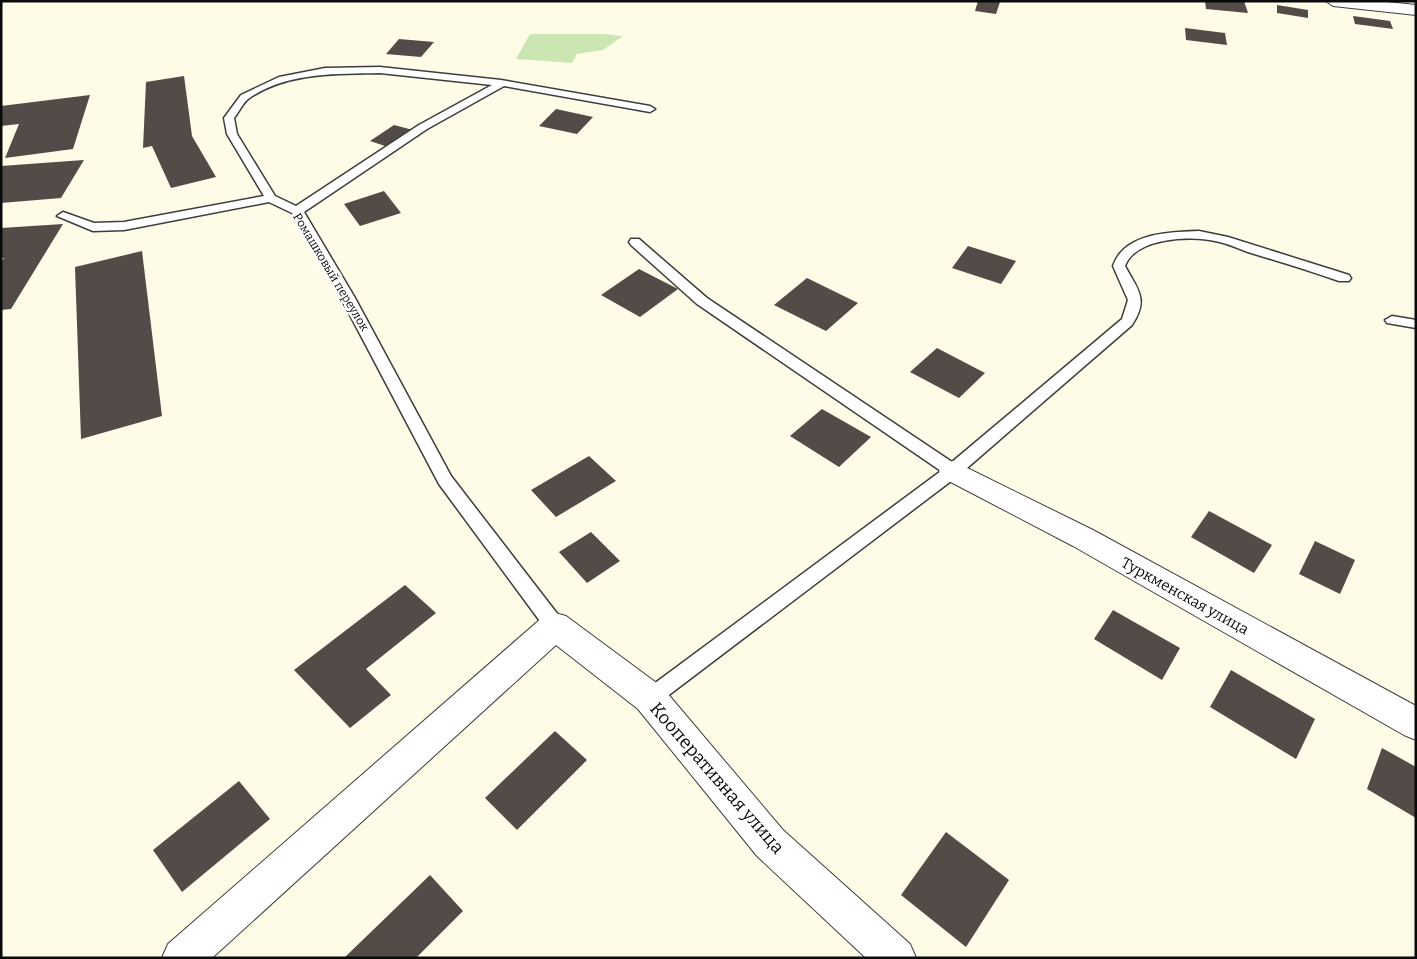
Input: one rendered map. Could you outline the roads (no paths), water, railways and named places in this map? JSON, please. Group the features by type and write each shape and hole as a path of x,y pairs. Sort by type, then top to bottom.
{"street":[{"path":"1333,1 1416,10"},
{"name":"Туркменская улица","path":"953,471 1083,538 1416,724"},
{"path":"182,958 555,626"},
{"name":"Кооперативная улица","path":"555,626 650,698 770,844 896,958"}],"lane":[{"path":"63,216 93,227 124,226 271,198 232,134 229,118 245,97 264,85 308,72 351,69 436,74 650,109"},
{"path":"297,211 423,127 500,84"},
{"name":"Ромашковый переулок","path":"271,198 297,211 348,298 446,480 555,626"},
{"path":"650,698 953,471 1128,322 1135,311 1136,300 1119,266 1122,255 1129,248 1148,241 1177,236 1209,236 1344,278"},
{"path":"635,242 702,300 953,471"},
{"path":"1392,320 1416,324"}]}
